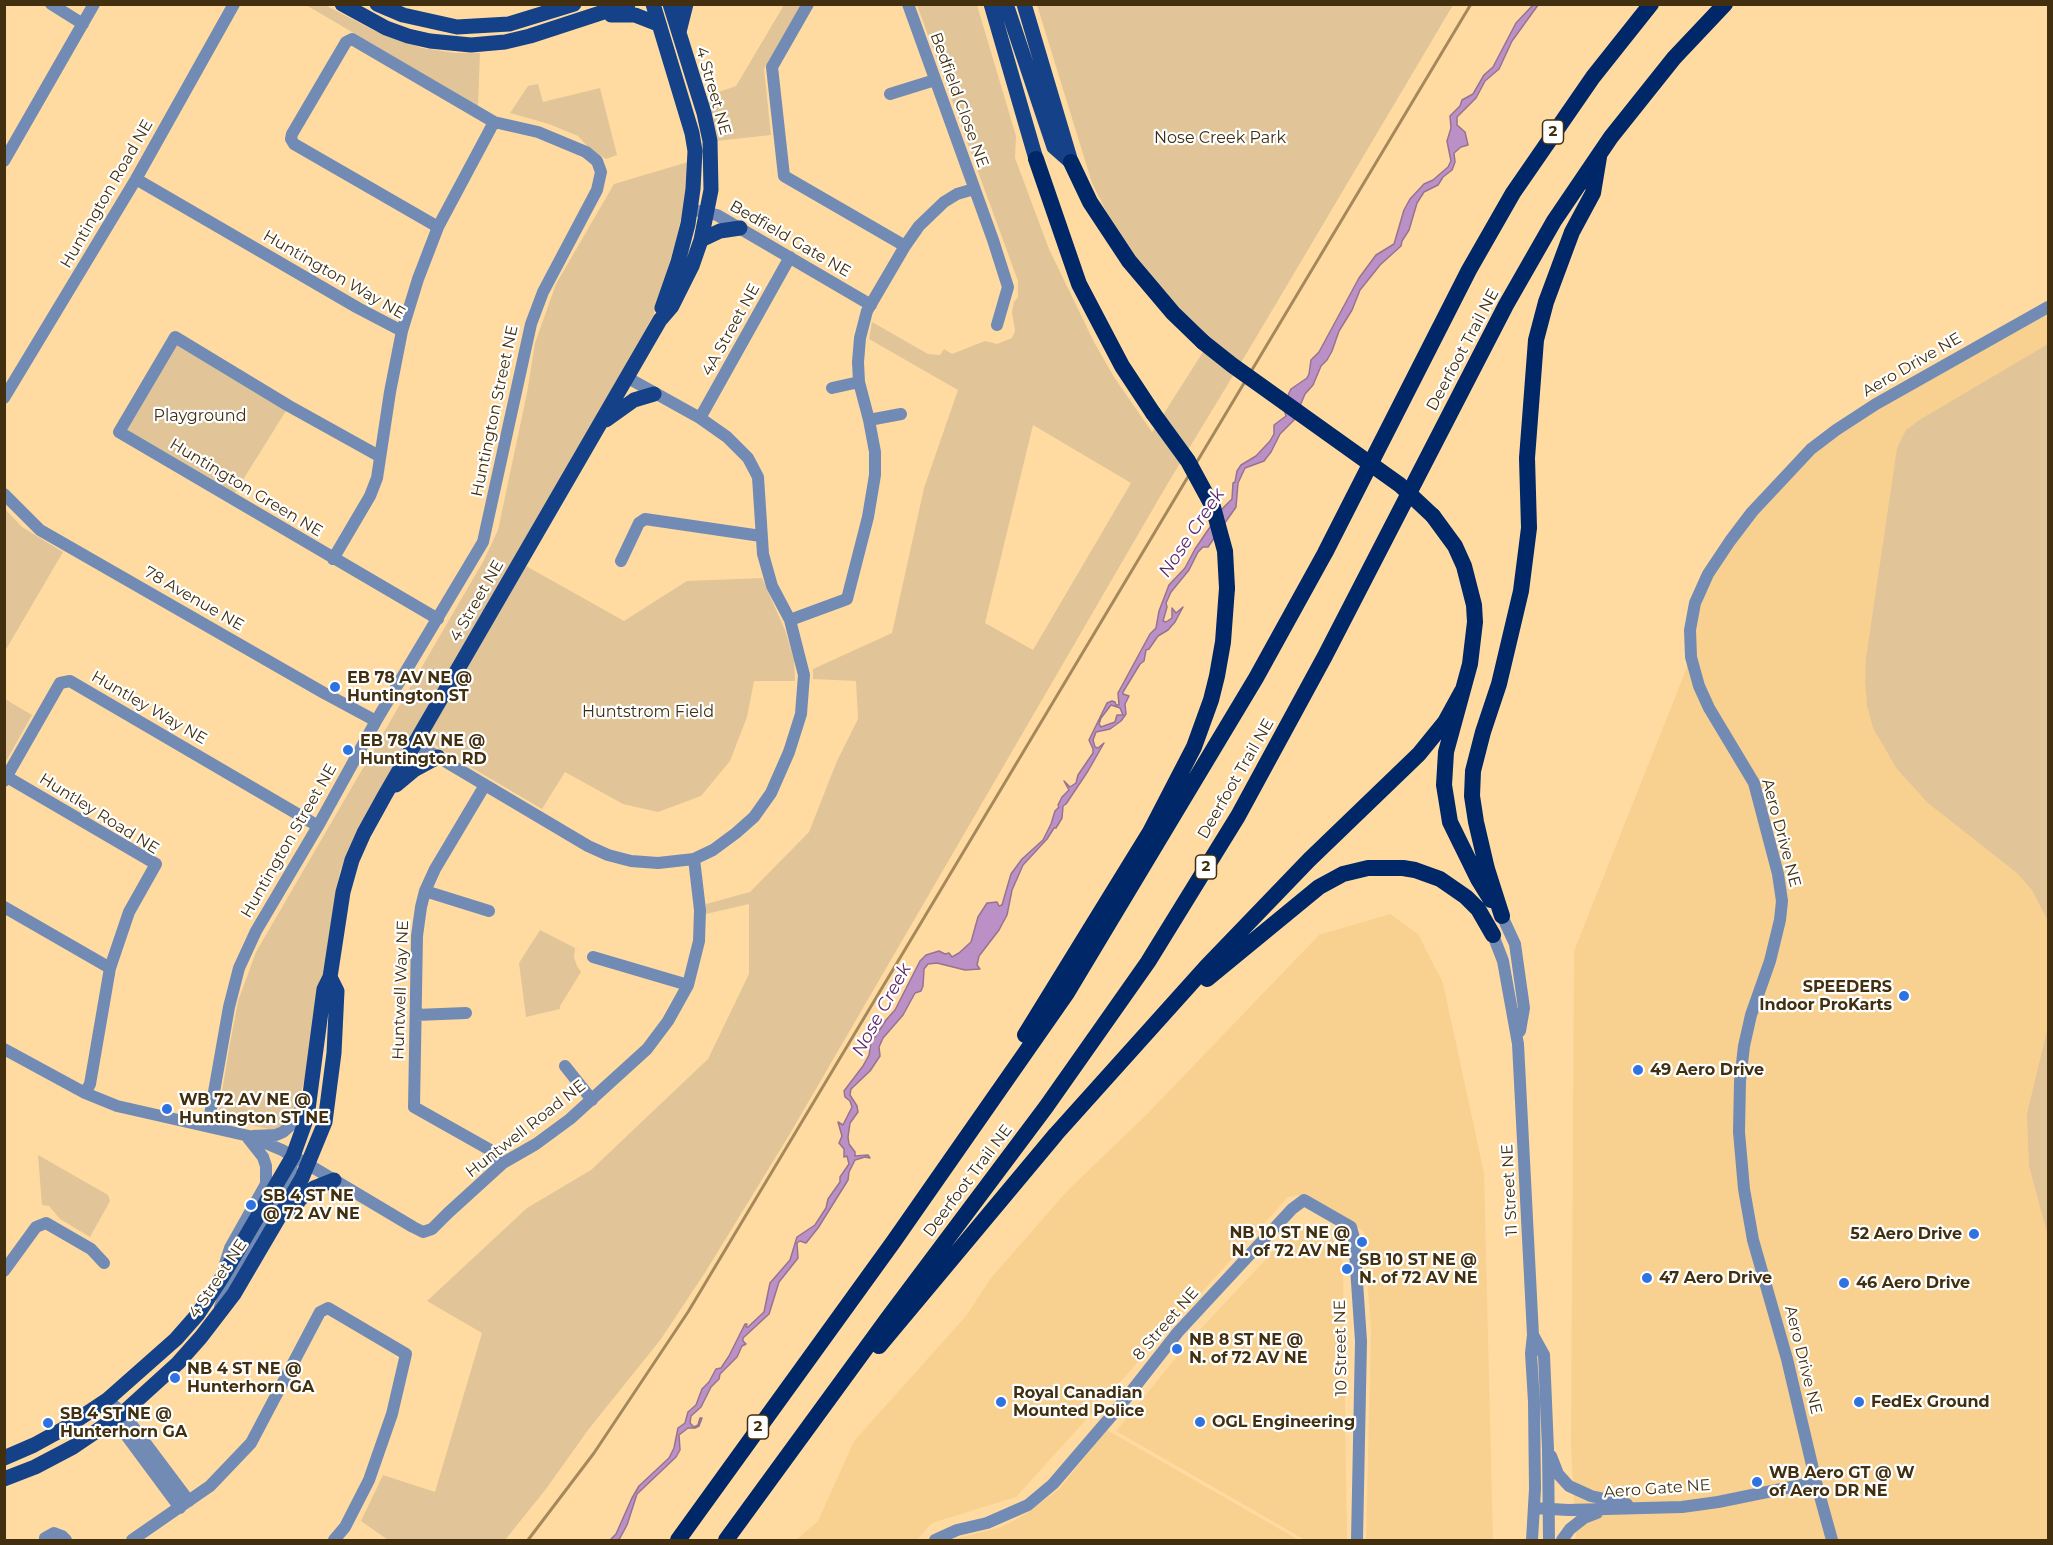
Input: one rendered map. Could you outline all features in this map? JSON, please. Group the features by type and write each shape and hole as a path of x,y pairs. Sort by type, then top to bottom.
{"highway":[{"name":"Deerfoot Trail NE","path":"678,1540 962,1145 1068,993 1257,678 1325,553 1469,270 1513,193 1593,77 1651,4"},
{"name":"Deerfoot Trail NE","path":"726,1540 838,1385 1046,1107 1148,962 1238,816 1325,657 1506,305 1554,221 1600,151 1674,58 1725,4"},
{"path":"1502,916 1487,869 1476,822 1472,795 1473,771 1499,684 1521,591 1529,528 1527,458 1536,340 1546,302 1572,232 1593,193 1600,151"},
{"path":"962,1145 978,1109 1150,832 1184,769 1203,723 1215,684 1223,642 1227,588 1225,551 1213,507 1188,461 1122,366 1079,284 1036,159"},
{"path":"1071,162 1090,202 1118,246 1159,298 1203,342 1232,365 1400,485 1433,516 1455,546 1464,566 1474,605 1475,622 1470,664 1446,752 1444,785 1450,822 1478,879 1502,916"},
{"path":"838,1385 866,1361 1056,1134 1142,1038 1281,888 1419,754 1445,722 1462,691"},
{"path":"1142,1038 1301,900 1325,883 1356,870 1378,867 1403,868 1440,879 1466,897 1478,909 1493,935"}],"main road":[{"path":"342,4 386,28 408,36 430,42 471,45 506,42 628,4"},
{"path":"377,4 403,15 457,27 509,24 574,4"},
{"name":"4 Street NE","path":"653,4 692,133 695,151 690,209 678,262 663,303 660,320"},
{"name":"4 Street NE","path":"4,1458 65,1428 107,1400 176,1340 198,1314 292,1156 307,1117 324,989 330,977 343,892 352,860 364,833 660,320 672,306 685,281 701,240 711,190 710,141 704,113 670,4"},
{"path":"679,34 686,4"},
{"path":"991,4 1036,159"},
{"path":"1006,4 1054,147 1071,162"},
{"path":"1024,4 1071,162"},
{"path":"596,15 635,15 658,24"},
{"path":"701,240 714,232 740,228"},
{"path":"599,425 634,400 654,394"},
{"path":"385,795 414,770 438,758"},
{"name":"4 Street NE","path":"4,1479 35,1467 73,1447 118,1416 178,1363 237,1290 309,1165 325,1122 334,1053 337,991 330,977"},
{"path":"237,1290 252,1272 300,1199 314,1188 334,1180"}],"street":[{"path":"51,4 83,24"},
{"path":"4,161 94,4"},
{"name":"Huntington Road NE","path":"4,398 136,179 234,4"},
{"path":"808,4 772,67 784,176 905,246"},
{"name":"Bedfield Close NE","path":"790,620 847,600 868,517 875,475 874,452 869,420 859,382 858,362 860,338 867,311 919,226 938,207 957,194 974,189 908,4"},
{"path":"402,331 418,279 438,227 494,122 352,39 346,42 291,139 294,144 438,227"},
{"path":"890,94 935,80"},
{"name":"Huntington Street NE","path":"208,1126 229,1007 239,968 256,931 376,721 483,542 531,324 543,292 597,190 602,172 597,161 586,152 538,132 494,122"},
{"name":"Huntington Way NE","path":"136,179 358,308 402,331 377,478 370,496 333,559"},
{"path":"974,189 1008,287 997,325"},
{"name":"Bedfield Gate NE","path":"690,209 717,215 871,304"},
{"name":"4A Street NE","path":"700,418 790,257"},
{"name":"Aero Drive NE","path":"1832,1540 1753,1240 1744,1189 1739,1132 1740,1082 1744,1046 1751,1015 1777,938 1782,901 1779,881 1754,783 1699,686 1691,657 1690,630 1695,603 1708,574 1730,541 1752,512 1810,450 1876,404 2049,307"},
{"name":"Huntington Green NE","path":"379,456 175,337 119,432 438,619"},
{"path":"416,744 588,846 608,855 631,861 658,863 694,859 713,850 754,817 771,793 789,752 801,714 804,675 790,620 772,586 764,554 758,477 748,458 727,437 700,418 628,378"},
{"path":"832,388 859,382"},
{"path":"869,420 901,414"},
{"name":"78 Avenue NE","path":"4,494 40,530 376,721"},
{"path":"621,561 639,523 645,519 761,536"},
{"name":"Huntley Way NE","path":"6,779 60,683 70,681 318,826"},
{"name":"Huntley Road NE","path":"6,779 156,864 129,912 111,968 90,1081 85,1093"},
{"name":"Huntwell Way NE","path":"485,784 435,869 425,891 417,936 414,1107 492,1151 503,1163"},
{"name":"Huntwell Road NE","path":"247,1136 309,1165 412,1227 423,1232 432,1229 503,1163 536,1144 592,1100 647,1049 668,1021 688,985 696,960 700,910 694,859"},
{"path":"425,891 489,911"},
{"path":"4,907 111,968"},
{"name":"11 Street NE","path":"1502,916 1515,944 1524,1008 1518,1044"},
{"name":"11 Street NE","path":"1493,935 1503,961 1518,1044 1533,1335 1531,1353 1535,1508 1532,1540"},
{"path":"593,957 688,985"},
{"path":"416,1015 466,1013"},
{"path":"4,1049 85,1093 117,1106 247,1136 276,1135 283,1132 297,1116 311,1092"},
{"path":"565,1066 592,1100"},
{"path":"223,1274 230,1248 266,1184 266,1166 263,1157 247,1136"},
{"path":"217,1316 227,1289 291,1181 292,1156"},
{"name":"10 Street NE","path":"1304,1200 1351,1227 1354,1238 1360,1341 1357,1540"},
{"name":"8 Street NE","path":"935,1540 957,1530 987,1523 1028,1505 1053,1484 1119,1407 1178,1332 1292,1209 1304,1200"},
{"path":"4,1271 36,1227 46,1223 91,1249 104,1263"},
{"path":"132,1540 223,1475 251,1443 320,1312 328,1308 406,1354 392,1414 369,1480 345,1527 334,1540"},
{"name":"11 Street NE","path":"1533,1335 1544,1355 1550,1509 1549,1540"},
{"path":"107,1400 184,1504"},
{"path":"1548,1449 1558,1474 1569,1486 1591,1496 1655,1508"},
{"name":"Aero Gate NE","path":"1535,1508 1682,1507 1816,1482"},
{"path":"1562,1540 1570,1529 1584,1518 1607,1509"},
{"path":"45,1540 54,1533 66,1540"}],"shaded area":[{"path":"1533,5 1538,5 1512,41 1499,69 1485,81 1476,98 1457,117 1457,125 1465,132 1468,145 1454,153 1455,162 1452,170 1443,177 1438,185 1424,192 1417,203 1409,230 1401,246 1380,265 1360,290 1352,310 1339,331 1332,351 1321,366 1313,385 1305,394 1294,420 1280,434 1264,461 1245,468 1238,483 1236,507 1208,547 1203,547 1198,552 1189,570 1171,592 1166,603 1163,621 1166,622 1172,618 1172,608 1176,613 1183,607 1175,622 1146,650 1144,661 1123,692 1129,696 1125,704 1126,714 1110,729 1096,732 1093,740 1095,747 1098,748 1104,743 1088,771 1063,806 1062,818 1056,828 1023,865 1012,890 1007,915 999,930 979,956 977,965 980,969 965,970 937,963 928,964 924,969 921,991 915,993 903,1015 883,1038 879,1047 880,1056 870,1071 851,1089 850,1095 858,1112 850,1123 849,1144 855,1156 868,1155 870,1158 855,1160 848,1180 818,1228 806,1243 800,1241 797,1243 798,1258 779,1282 769,1314 743,1338 746,1344 720,1374 701,1407 691,1416 690,1423 694,1427 702,1418 699,1426 695,1428 688,1428 679,1435 680,1450 676,1457 637,1494 627,1525 620,1538 610,1540 616,1534 639,1486 669,1458 674,1448 678,1428 685,1423 688,1412 696,1405 702,1389 716,1369 721,1368 729,1356 745,1324 748,1327 764,1312 770,1283 790,1260 797,1237 815,1225 826,1208 828,1199 840,1182 840,1177 849,1164 847,1156 844,1157 844,1149 839,1143 842,1136 838,1122 843,1125 852,1107 844,1091 863,1066 869,1055 871,1043 895,1010 920,961 926,955 939,951 949,953 952,957 959,953 971,942 978,917 987,903 997,902 999,906 1002,905 1011,874 1022,859 1043,840 1062,797 1069,790 1064,781 1070,787 1076,783 1078,775 1093,753 1089,740 1107,703 1112,701 1119,705 1118,693 1150,634 1156,628 1159,611 1169,585 1185,568 1195,549 1223,508 1232,499 1233,483 1241,465 1256,456 1270,441 1274,434 1274,425 1286,416 1284,409 1291,389 1307,378 1311,360 1319,352 1359,278 1376,255 1394,244 1404,210 1410,199 1424,184 1433,180 1448,167 1451,161 1447,141 1451,128 1450,116 1460,106 1462,100 1473,94 1484,75 1493,67 1516,23","holes":["1111,705 1120,708 1123,715 1117,715 1115,722 1101,727 1099,724 1101,718"]},
{"path":"2048,312 2048,1540 1576,1540 1571,1446 1574,951 1691,657 1690,630 1708,574 1811,449 1966,352"},
{"path":"1390,914 1418,934 1443,983 1484,1173 1493,1540 1366,1540 1371,1332 1364,1232 1307,1194 1288,1197 1016,1497 932,1523 917,1540 796,1540 818,1521 854,1441 966,1316 991,1278 1068,1190 1146,1115 1319,935"},
{"path":"1296,1227 1314,1227 1332,1237 1343,1263 1347,1540 1305,1540 1116,1431 1193,1337"},
{"path":"1107,1430 1299,1540 950,1540 1002,1527 1026,1514 1059,1489"}],"green space":[{"path":"306,5 325,5 375,31 422,48 455,53 480,53 478,106"},
{"path":"784,5 801,5 764,69 771,135 716,141 707,96 736,86"},
{"name":"Nose Creek Park","path":"917,5 977,5 1016,136 1015,158 1049,249 1094,342 1114,377 1152,432 1210,341 1147,273 1114,227 1092,183 1037,5 1453,5 1168,483 788,1137 706,1271 661,1339 588,1430 546,1489 505,1540 388,1540 361,1521 383,1475 435,1492 482,1333 427,1301 527,1208 591,1170 708,1059 749,974 749,904 706,914 706,904 750,892 809,832 837,761 858,719 856,681 813,679 813,669 892,633 924,488 958,390 869,339 872,322 928,354 940,355 944,349 952,354 985,341 997,344 1012,338 1015,331 1012,312 1014,302 1018,297 1018,281","holes":["1033,425 1131,483 1033,650 985,623"]},
{"path":"538,84 543,102 600,88 617,155 606,159 589,148 578,136 549,124 510,113 528,86"},
{"path":"688,162 685,202 653,316 354,838 340,871 306,1074 294,1112 285,1124 274,1130 226,1120 219,1109 229,1049 238,1001 256,952 484,560 498,530 527,393 535,343 556,284 614,184"},
{"name":"Playground","path":"175,337 289,406 231,499 119,432"},
{"path":"2048,344 2048,921 2032,890 2017,873 1928,803 1897,769 1873,728 1867,706 1865,682 1866,658 1897,448 1906,430"},
{"path":"5,509 22,527 63,552 5,651"},
{"name":"Huntstrom Field","path":"526,566 624,621 687,581 762,578 785,630 794,659 795,681 754,681 747,717 730,761 701,796 658,812 623,804 565,772 542,809 440,749 435,744 431,730"},
{"path":"5,699 32,715 5,763"},
{"path":"540,930 575,948 574,957 581,972 560,1009 526,1017 519,963"},
{"path":"2048,1026 2048,1236 2029,1166 2027,1114"},
{"path":"38,1155 108,1195 110,1201 90,1237 60,1219 49,1206 42,1205"}],"railway":[{"path":"528,1540 594,1453 688,1312 1471,4"}],"place":[{"name":"EB 78 AV NE @ Huntington ST","path":"335,687"},
{"name":"EB 78 AV NE @ Huntington RD","path":"348,750"},
{"name":"SPEEDERS Indoor ProKarts","path":"1904,996"},
{"name":"49 Aero Drive","path":"1638,1070"},
{"name":"WB 72 AV NE @ Huntington ST NE","path":"167,1109"},
{"name":"SB 4 ST NE @ 72 AV NE","path":"251,1205"},
{"name":"52 Aero Drive","path":"1974,1234"},
{"name":"NB 10 ST NE @ N. of 72 AV NE","path":"1362,1242"},
{"name":"SB 10 ST NE @ N. of 72 AV NE","path":"1347,1269"},
{"name":"47 Aero Drive","path":"1647,1278"},
{"name":"46 Aero Drive","path":"1844,1283"},
{"name":"NB 8 ST NE @ N. of 72 AV NE","path":"1177,1349"},
{"name":"NB 4 ST NE @ Hunterhorn GA","path":"175,1378"},
{"name":"Royal Canadian Mounted Police","path":"1001,1402"},
{"name":"FedEx Ground","path":"1859,1402"},
{"name":"OGL Engineering","path":"1200,1422"},
{"name":"SB 4 ST NE @ Hunterhorn GA","path":"48,1423"},
{"name":"WB Aero GT @ W of Aero DR NE","path":"1757,1482"}],"water label":[{"name":"Nose Creek","path":"1192,533"},
{"name":"Nose Creek","path":"882,1010"}]}
